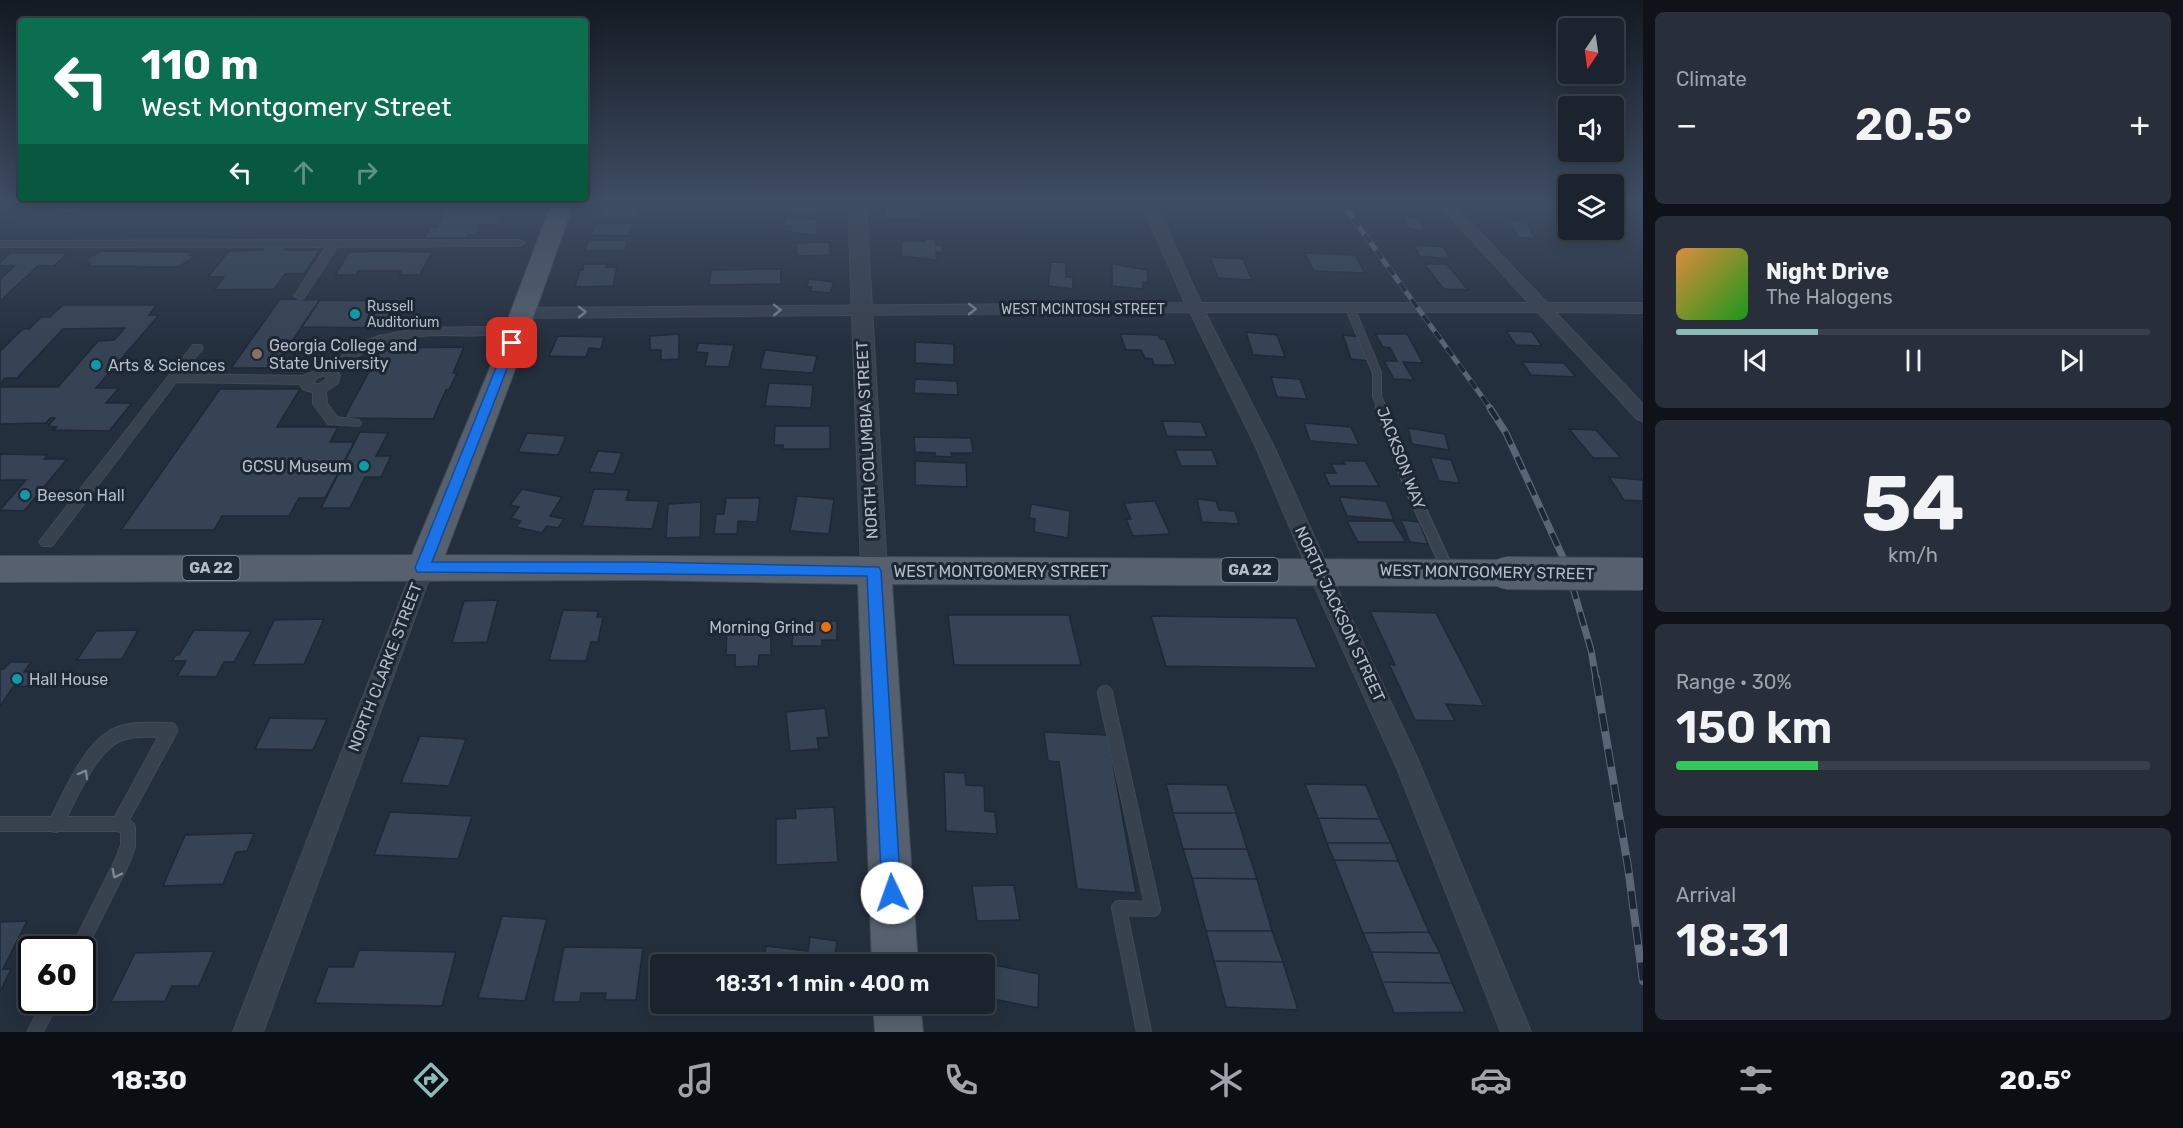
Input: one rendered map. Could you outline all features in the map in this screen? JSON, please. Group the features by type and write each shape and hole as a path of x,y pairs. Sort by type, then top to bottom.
{"main road":[{"name":"NORTH CLARKE STREET","path":"423,568 546,250"},
{"name":"WEST MONTGOMERY STREET","path":"0,569 644,567 874,571 1318,570 1642,574"},
{"name":"NORTH COLUMBIA STREET","path":"874,571 894,954"},
{"path":"898,1014 899,1032"}],"street":[{"path":"300,296 329,250"},
{"name":"NORTH COLUMBIA STREET","path":"858,250 874,571"},
{"name":"NORTH JACKSON STREET","path":"1169,250 1195,308 1265,447 1318,570 1409,768 1516,1032"},
{"path":"1488,250 1643,415"},
{"name":"WEST MCINTOSH STREET","path":"523,313 861,309 1643,308"},
{"path":"172,378 306,380 316,373 327,372 357,350 383,338 405,332 485,331"},
{"path":"47,542 196,348"},
{"path":"306,380 307,387 319,388 333,380 333,375 327,372"},
{"path":"319,388 320,404 333,421 354,423"},
{"name":"NORTH CLARKE STREET","path":"248,1032 423,568"}],"lane":[{"name":"JACKSON WAY","path":"1350,308 1377,373 1377,396 1403,466 1450,573"},
{"path":"1105,693 1153,909 1119,908 1144,1032"},
{"path":"55,825 97,750 110,738 133,730 170,729 119,824"},
{"path":"0,824 119,824 128,828 128,846 123,860 85,936"},
{"path":"35,1032 45,1014"}],"building":[{"path":"320,250 304,274 285,274 274,289 214,290 224,277 208,277 229,251"},
{"path":"585,250 625,250 625,251"},
{"path":"797,250 830,250 831,255 797,256"},
{"path":"901,250 943,250 943,253 936,252 937,260 901,256"},
{"path":"1416,250 1446,250 1450,259 1419,256"},
{"path":"101,251 191,252 189,255 193,256 192,259 178,267 87,266 91,263 86,262 87,259"},
{"path":"349,252 432,252 420,275 399,275 401,271 358,271 356,275 335,275"},
{"path":"10,253 68,253 54,266 38,266 0,301 0,279 15,266 0,266 0,262"},
{"path":"1305,253 1355,255 1365,273 1314,271"},
{"path":"1210,257 1243,259 1252,280 1218,278"},
{"path":"1051,262 1066,263 1066,277 1073,277 1073,289 1048,286"},
{"path":"584,264 607,264 606,267 617,267 613,286 575,287"},
{"path":"1112,264 1147,270 1148,283 1143,282 1143,289 1112,286"},
{"path":"1424,264 1447,264 1468,290 1444,289"},
{"path":"781,269 781,284 709,285 711,270"},
{"path":"809,279 834,282 830,293 810,291 812,287 806,287"},
{"path":"280,299 320,300 274,368 231,368"},
{"name":"Russell Auditorium","path":"320,300 407,301 392,328 301,327"},
{"name":"Arts & Sciences","path":"63,305 157,305 149,315 159,315 96,388 119,388 106,403 132,403 109,431 53,430 57,427 48,426 55,418 50,418 46,423 0,424 0,387 58,387 98,341 114,340 125,328 63,329 17,378 5,378 0,384 0,351 23,329 29,329 41,317 50,317"},
{"path":"1506,331 1532,332 1542,346 1516,345"},
{"path":"1246,332 1277,335 1285,357 1253,355"},
{"path":"679,334 679,359 661,360 661,350 650,350 650,336"},
{"path":"1120,334 1158,335 1160,339 1165,339 1176,365 1154,365 1152,359 1145,358 1141,350 1126,350"},
{"path":"1375,334 1407,334 1423,363 1403,362 1414,380 1394,379 1384,361 1397,361 1390,348 1383,347"},
{"path":"1343,335 1362,337 1370,361 1351,359"},
{"path":"558,336 604,337 601,349 589,348 586,357 549,356"},
{"path":"915,342 954,344 954,365 915,363"},
{"path":"698,343 734,345 729,367 705,366 708,353 696,352"},
{"path":"464,347 453,373 457,373 449,390 446,390 433,419 344,418 382,348"},
{"path":"765,350 817,356 813,373 760,369"},
{"path":"1522,362 1564,363 1576,377 1531,375"},
{"path":"1271,377 1300,379 1307,399 1277,397"},
{"path":"915,379 957,381 958,395 914,393"},
{"path":"769,383 813,385 811,408 765,406"},
{"path":"220,389 300,389 277,427 338,427 330,442 354,442 325,498 299,498 289,516 222,516 214,530 121,530"},
{"path":"1162,421 1201,422 1207,437 1167,436"},
{"path":"1304,423 1351,427 1359,445 1310,441"},
{"path":"775,426 830,426 830,449 783,449 783,445 774,445"},
{"path":"1408,428 1445,434 1449,450 1412,444"},
{"path":"1569,429 1596,430 1621,458 1593,458"},
{"name":"GCSU Museum","path":"360,432 388,433 376,456 391,456 381,477 365,477 350,508 321,508"},
{"path":"527,433 566,436 558,455 518,452"},
{"path":"914,437 971,438 973,453 951,453 952,457 915,452"},
{"path":"1175,450 1212,450 1218,466 1181,466"},
{"path":"598,451 622,453 614,474 589,472"},
{"name":"Beeson Hall","path":"0,454 48,455 44,459 67,459 24,511 0,510 26,480 0,480"},
{"path":"1430,457 1451,460 1460,483 1439,481"},
{"path":"915,461 966,463 967,487 915,485"},
{"path":"1343,461 1365,461 1379,486 1330,486 1324,473 1336,473 1331,464 1345,464"},
{"path":"1609,477 1643,480 1643,501 1624,500"},
{"path":"522,489 562,497 550,516 564,519 558,528 547,526 542,533 516,527 521,521 511,518 519,507 510,505"},
{"path":"594,489 629,490 626,500 659,501 652,529 582,526"},
{"path":"797,496 834,499 829,534 790,531"},
{"path":"1339,497 1386,501 1394,520 1347,516"},
{"path":"726,498 760,498 757,522 738,521 737,534 714,534 716,514 724,514"},
{"path":"1197,499 1216,501 1219,510 1235,511 1239,524 1202,522"},
{"path":"1155,501 1170,534 1133,536 1126,519 1131,519 1124,503"},
{"path":"701,502 700,537 666,538 668,504"},
{"path":"1031,504 1070,511 1068,538 1034,532 1035,519 1029,518"},
{"path":"1401,520 1419,522 1428,544 1410,542"},
{"path":"1347,521 1393,521 1406,542 1358,542"},
{"path":"498,600 487,642 452,643 464,601"},
{"path":"563,610 598,611 597,617 603,617 598,642 591,642 586,661 549,660"},
{"path":"1370,611 1436,613 1484,706 1446,704 1455,721 1415,720 1389,664 1395,665"},
{"path":"948,615 1069,615 1081,665 954,665"},
{"path":"1151,616 1296,618 1317,668 1166,666"},
{"path":"324,619 304,664 253,665 274,620"},
{"path":"802,621 837,621 837,640 822,640 822,646 792,646 793,627 802,627"},
{"path":"771,626 771,655 759,655 758,666 735,667 735,655 726,655 727,627"},
{"path":"138,630 122,659 77,660 96,631"},
{"path":"194,630 251,631 234,662 224,662 216,677 177,676 186,661 172,661 176,655 179,655"},
{"name":"Hall House","path":"10,662 31,662 24,672 39,672 29,686 13,687 0,706 0,669 4,669"},
{"path":"825,708 829,737 817,738 819,749 790,751 786,712"},
{"path":"270,718 327,719 313,750 255,749"},
{"path":"1044,732 1108,735 1136,893 1077,889 1059,762 1048,761"},
{"path":"420,736 466,739 449,786 401,783"},
{"path":"944,772 965,773 966,785 984,786 985,811 995,812 997,834 946,831"},
{"path":"1166,784 1227,785 1236,813 1173,813"},
{"path":"1305,784 1366,785 1380,819 1318,818"},
{"path":"834,807 838,862 776,865 776,819 796,818 795,809"},
{"path":"390,812 472,816 458,859 374,855"},
{"path":"1173,813 1236,813 1247,849 1183,849"},
{"path":"1318,818 1380,819 1391,843 1327,843"},
{"path":"254,833 247,851 236,852 223,884 163,886 185,835"},
{"path":"1327,843 1391,843 1398,861 1334,860"},
{"path":"1183,849 1247,849 1257,879 1192,878"},
{"path":"1334,860 1398,861 1429,932 1363,933"},
{"path":"1192,878 1257,879 1272,931 1206,931"},
{"path":"1014,885 1020,920 977,921 972,886"},
{"path":"502,916 547,919 525,1001 478,998"},
{"path":"27,921 3,969 11,969 0,992 0,922"},
{"path":"1206,931 1272,931 1283,962 1214,961"},
{"path":"1429,932 1440,953 1371,952 1363,933"},
{"path":"810,937 837,941 835,954 765,954 766,946 808,951"},
{"path":"564,947 643,948 636,1000 605,1000 606,993 581,993 580,1002 553,1002"},
{"path":"359,950 456,952 442,1006 315,1003 328,967 353,967"},
{"path":"214,951 199,986 172,986 165,1001 111,1002 135,953"},
{"path":"1371,952 1440,953 1452,983 1382,982"},
{"path":"1214,961 1283,962 1298,1010 1226,1007"},
{"path":"995,965 1039,974 1038,1008 995,999"},
{"path":"1382,982 1452,983 1465,1012 1394,1013"}],"railway":[{"path":"1376,250 1491,409"},
{"path":"1490,408 1506,433 1566,564 1591,650 1596,679"},
{"path":"1596,678 1628,867 1643,981"}],"place":[{"name":"Russell Auditorium","path":"355,314"},
{"name":"Georgia College and State University","path":"257,354"},
{"name":"Arts & Sciences","path":"96,365"},
{"name":"GCSU Museum","path":"364,466"},
{"name":"Beeson Hall","path":"25,495"},
{"name":"Morning Grind","path":"826,627"},
{"name":"Hall House","path":"17,679"}],"route":[{"path":"512,343 423,568 644,567 874,571 892,893"}]}
